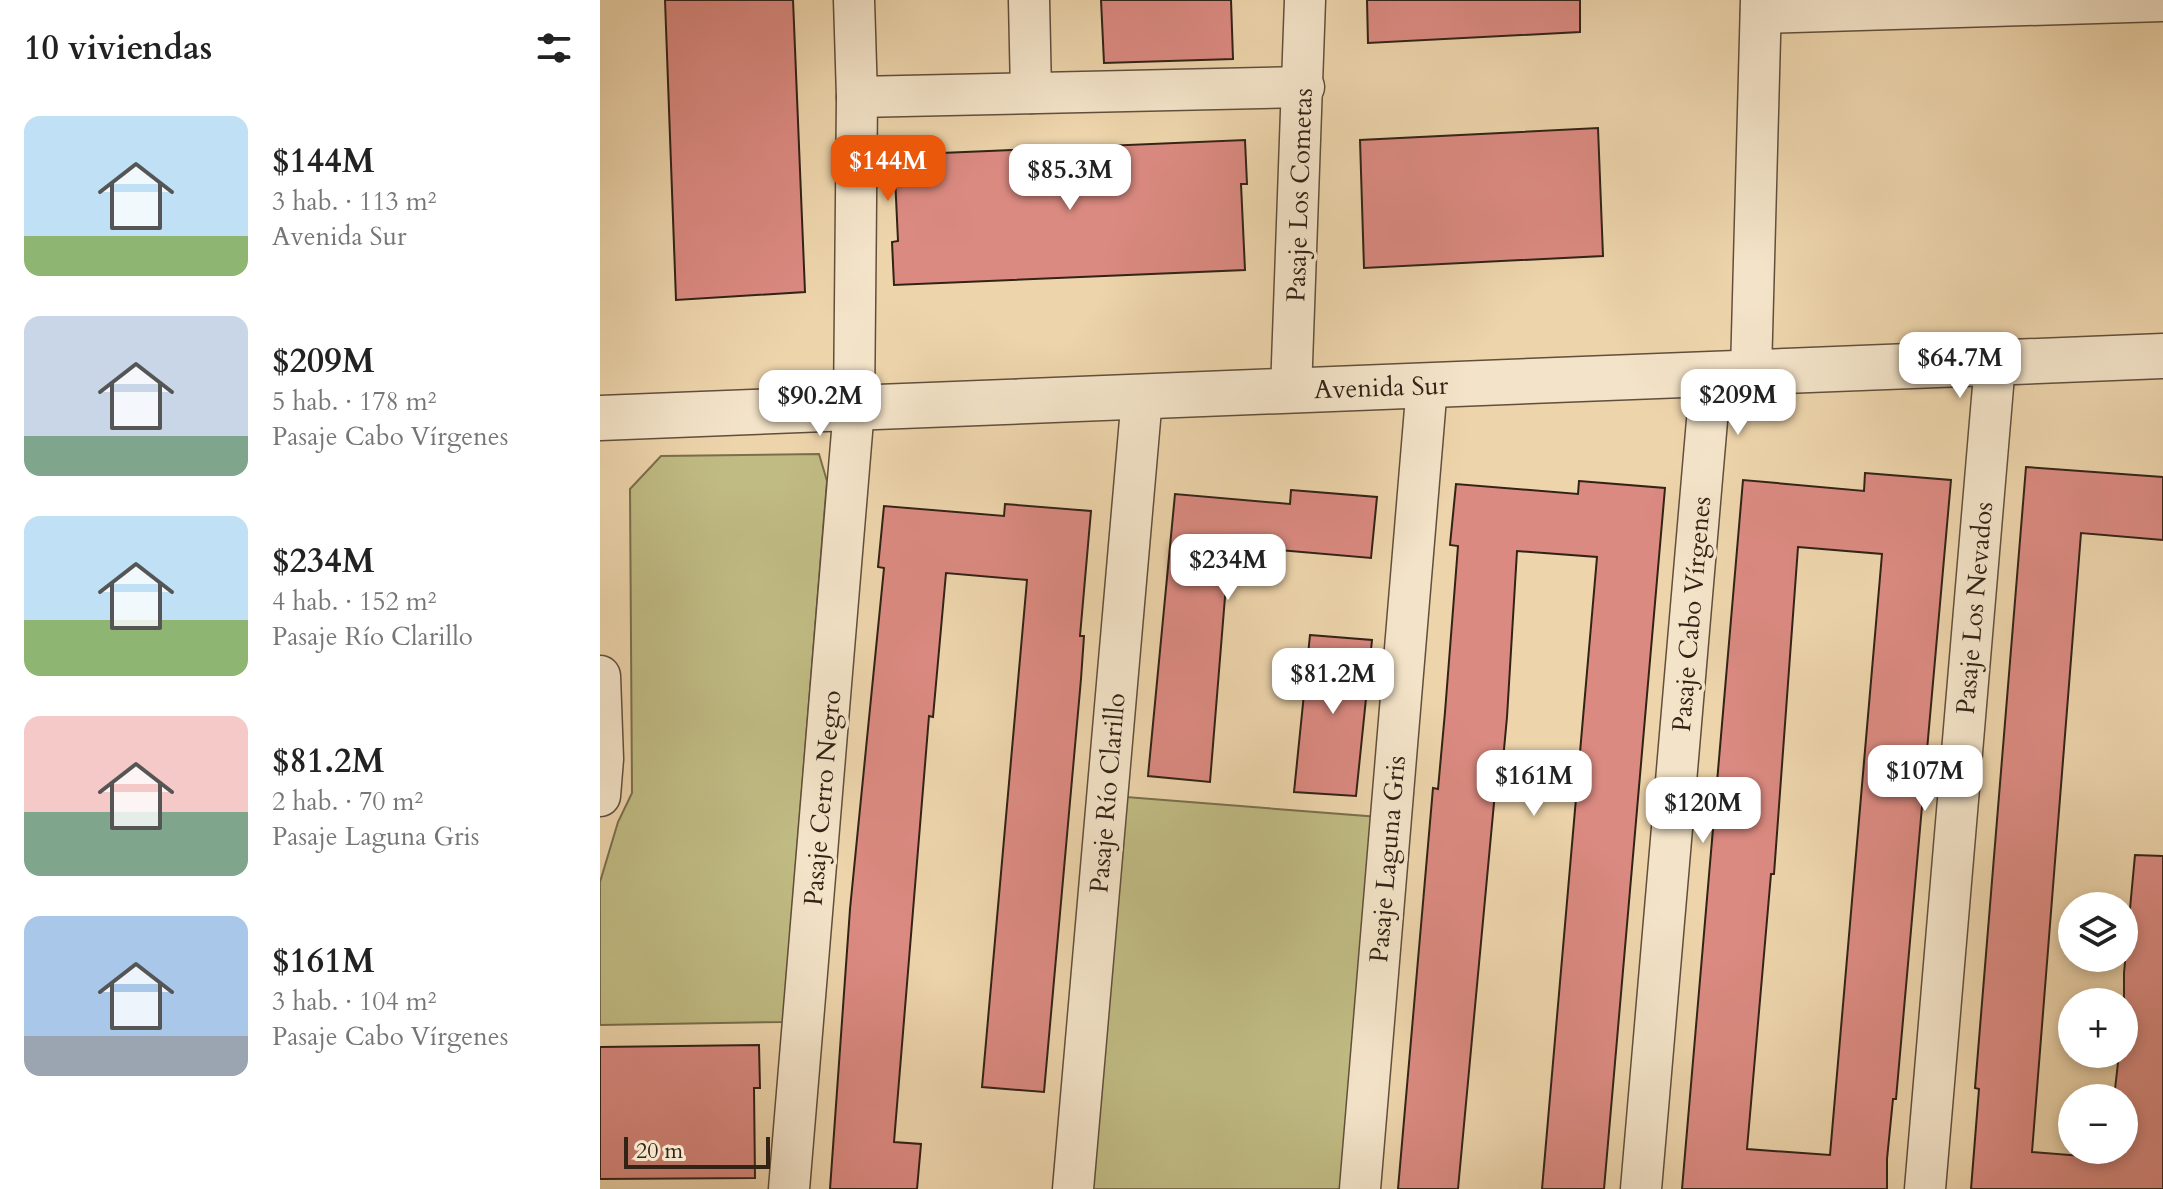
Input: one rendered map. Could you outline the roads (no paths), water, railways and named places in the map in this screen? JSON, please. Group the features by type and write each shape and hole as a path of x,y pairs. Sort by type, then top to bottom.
{"street":[{"name":"Pasaje Cerro Negro","path":"789,1189 854,408 857,97 854,0"},
{"path":"1029,0 1031,93"},
{"name":"Pasaje Los Cometas","path":"1291,391 1305,0"},
{"path":"1761,6 2163,1"},
{"name":"Pasaje Cabo Vírgenes","path":"1641,1189 1731,373 1761,6"},
{"path":"857,97 1304,87"},
{"name":"Avenida Sur","path":"600,418 2163,356"},
{"name":"Pasaje Los Nevados","path":"1925,1189 1995,363"},
{"name":"Pasaje Laguna Gris","path":"1360,1189 1427,385"},
{"name":"Pasaje Río Clarillo","path":"1073,1189 1142,397"},
{"path":"600,676 603,759 600,796"}]}
